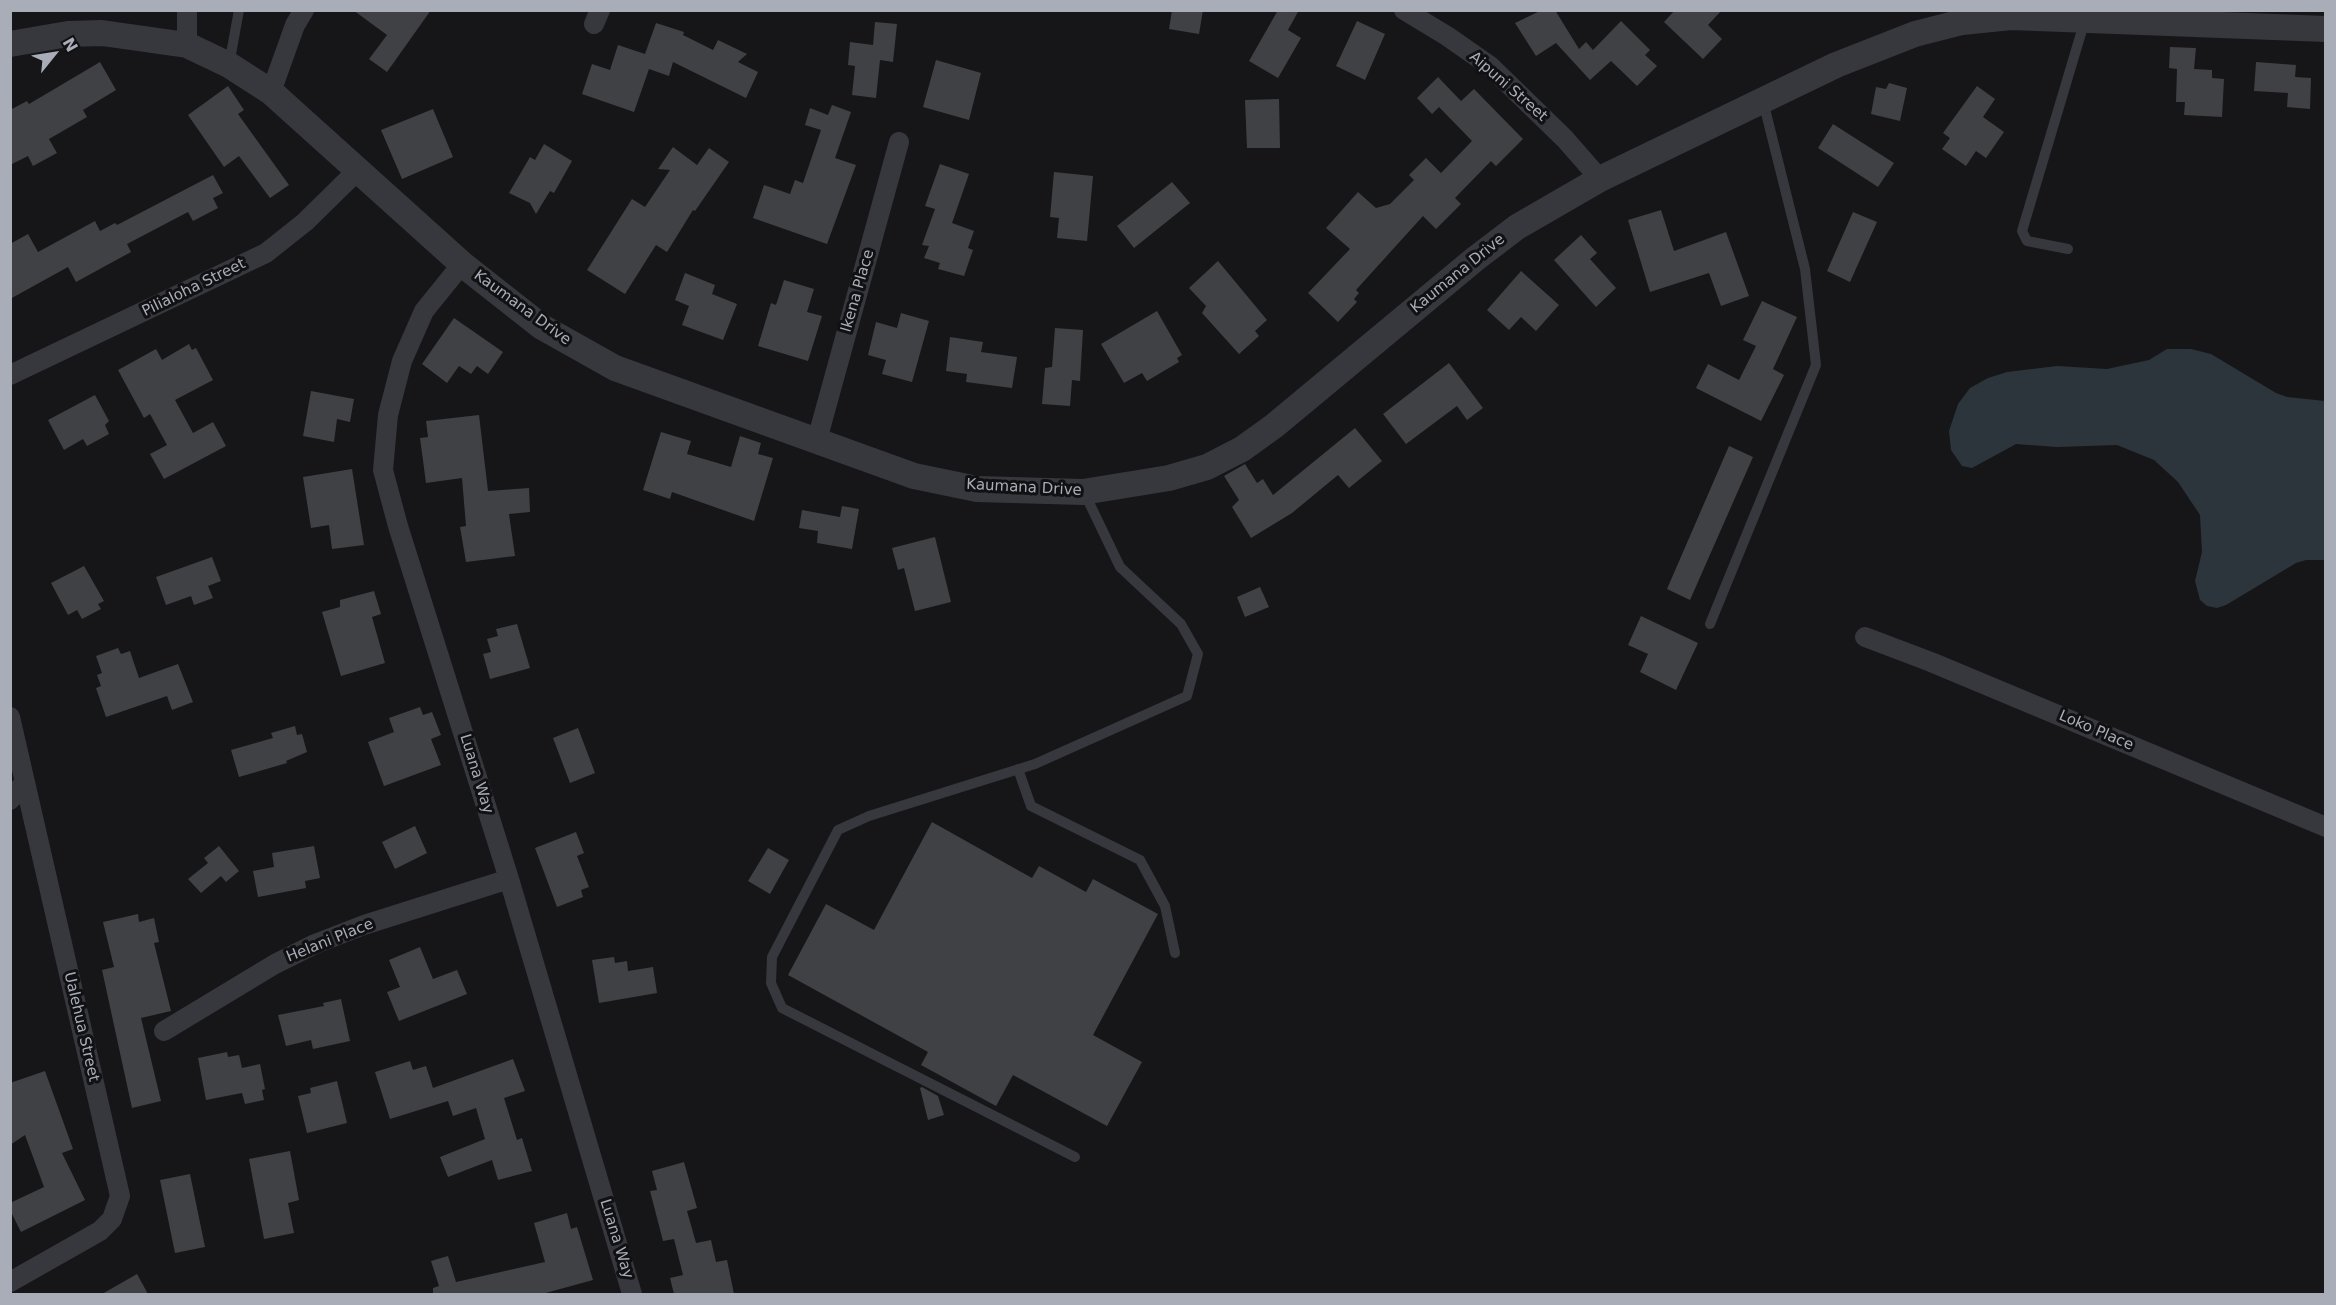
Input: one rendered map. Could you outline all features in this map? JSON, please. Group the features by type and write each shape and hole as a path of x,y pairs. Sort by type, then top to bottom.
{"street":[{"path":"187,10 187,45"},
{"path":"271,92 295,25 304,10"},
{"name":"Aipuni Street","path":"1404,10 1490,66 1565,139 1600,179"},
{"name":"Kaumana Drive","path":"10,44 60,35 102,33 187,45 229,65 271,92 462,264 542,327 615,368 914,476 977,489 1083,492 1169,478 1207,467 1242,449 1274,426 1475,258 1517,227 1600,179 1836,65 1915,34 1962,22 2011,14 2085,20 2325,29"},
{"name":"Ikena Place","path":"817,440 899,142"},
{"name":"Pilialoha Street","path":"10,375 266,252 305,222 358,170"},
{"name":"Luana Way","path":"462,264 424,311 402,361 388,415 383,470 398,526 509,879 632,1294"},
{"name":"Loko Place","path":"1865,637 1941,666 2325,827"},
{"name":"Ualehua Street","path":"10,717 120,1196 112,1220 100,1231 10,1282"},
{"path":"10,800 24,783"},
{"name":"Helani Place","path":"164,1031 275,964 315,944 364,925 509,879"}],"lane":[{"path":"229,65 238,10"},
{"path":"2067,249 2027,242 2022,231 2085,20"},
{"path":"1710,624 1816,365 1805,269 1763,100"},
{"path":"1075,1157 782,1008 771,983 772,957 838,830 869,816 1018,769 1187,696 1198,654 1181,624 1120,567 1083,492"},
{"path":"1018,769 1031,806 1140,860 1165,906 1175,953"}],"shaded area":[{"path":"2167,349 2191,349 2211,354 2276,393 2287,397 2325,401 2325,560 2306,560 2296,563 2226,605 2217,608 2207,606 2200,600 2195,581 2202,552 2200,515 2178,482 2154,460 2117,445 2057,447 2016,444 1972,468 1962,466 1951,450 1949,431 1958,404 1970,388 1988,378 2007,372 2057,366 2107,369 2149,360"}],"building":[{"path":"353,10 431,10 387,72 369,59 387,35"},
{"path":"1172,10 1203,10 1199,34 1169,29"},
{"path":"1278,10 1299,10 1288,30 1301,38 1278,78 1249,61"},
{"path":"1542,10 1555,10 1579,49 1586,42 1593,50 1621,21 1650,50 1645,55 1657,66 1637,86 1611,61 1590,80 1556,43 1536,56 1515,23"},
{"path":"1675,10 1722,10 1708,25 1722,39 1703,59 1664,22"},
{"path":"1357,21 1385,34 1365,80 1336,66"},
{"path":"875,22 897,24 893,62 880,60 876,98 852,95 855,66 848,65 850,42 873,45"},
{"path":"656,23 684,32 683,35 713,50 718,40 747,54 738,62 758,72 746,98 673,62 669,76 649,69 634,112 582,94 592,64 610,70 618,45 645,54"},
{"path":"2170,47 2196,48 2194,69 2212,70 2212,78 2224,79 2222,117 2184,115 2185,102 2176,102 2177,69 2169,68"},
{"path":"936,60 981,73 969,120 923,107"},
{"path":"100,62 116,90 83,110 87,117 49,139 57,153 33,166 28,156 10,165 10,110 27,101 29,104"},
{"path":"2256,62 2296,65 2295,77 2311,78 2310,109 2287,107 2288,93 2254,91"},
{"path":"1438,77 1461,101 1474,89 1523,139 1496,166 1491,161 1455,198 1461,204 1436,229 1423,216 1356,290 1359,293 1354,299 1357,302 1338,322 1308,293 1350,249 1326,228 1358,192 1376,208 1390,204 1414,180 1409,175 1426,158 1441,173 1472,141 1439,107 1432,114 1417,98"},
{"path":"1889,83 1907,88 1900,121 1871,114 1876,87 1886,89"},
{"path":"228,86 244,110 238,114 289,185 270,198 239,156 224,167 188,115"},
{"path":"1977,86 1995,99 1983,117 2004,132 1986,158 1976,151 1966,166 1942,149 1950,138 1943,133"},
{"path":"1279,99 1280,148 1247,148 1245,100"},
{"path":"832,105 851,112 835,158 856,165 827,244 753,218 764,185 790,194 795,180 803,183 821,130 805,125 810,108 828,115"},
{"path":"433,109 453,157 402,179 381,130"},
{"path":"1833,124 1894,163 1878,187 1818,148"},
{"path":"544,144 572,161 554,193 550,191 536,214 530,203 509,193 530,157 535,160"},
{"path":"673,147 697,165 709,148 729,162 695,211 693,210 667,252 656,245 625,294 587,270 632,199 645,207 670,170 658,169"},
{"path":"940,164 969,174 952,223 974,231 968,248 973,250 964,276 938,269 940,263 924,258 929,246 922,245 935,209 925,206"},
{"path":"1054,172 1093,176 1087,241 1057,238 1059,218 1050,217"},
{"path":"213,175 223,193 213,198 218,208 193,221 188,212 127,244 131,252 76,282 68,267 10,299 10,244 28,234 38,252 95,221 100,231 115,223 117,225"},
{"path":"1172,182 1190,203 1134,248 1117,226"},
{"path":"1661,210 1674,251 1726,232 1749,296 1721,306 1709,273 1650,292 1628,220"},
{"path":"1853,212 1877,222 1850,282 1827,271"},
{"path":"1581,235 1597,253 1590,259 1616,288 1596,307 1554,260"},
{"path":"1218,261 1267,320 1255,331 1259,336 1239,354 1202,313 1206,306 1189,288"},
{"path":"1521,271 1559,305 1536,331 1521,317 1509,330 1487,310"},
{"path":"685,273 715,285 712,294 737,304 723,340 682,325 689,306 675,300"},
{"path":"784,280 814,289 807,312 822,316 808,361 758,346 771,303 776,305"},
{"path":"1762,301 1797,317 1773,369 1784,375 1761,421 1696,388 1708,364 1739,380 1756,346 1743,340"},
{"path":"1157,311 1182,355 1177,358 1179,362 1147,381 1142,373 1124,383 1101,344"},
{"path":"901,313 929,321 912,382 882,374 886,360 868,355 876,322 897,328"},
{"path":"454,318 503,352 488,374 477,366 471,374 459,366 447,383 422,364"},
{"path":"1055,328 1083,330 1080,381 1072,380 1070,406 1042,404 1045,368 1052,367"},
{"path":"950,337 983,342 981,352 1017,357 1012,388 966,382 967,374 946,371"},
{"path":"189,344 192,350 196,348 213,380 175,400 193,433 213,422 226,446 164,479 150,454 167,445 150,414 144,418 118,370 156,349 162,360"},
{"path":"1449,363 1483,408 1467,420 1457,406 1406,444 1383,414"},
{"path":"311,391 354,399 350,422 337,419 334,442 303,436"},
{"path":"95,395 109,421 105,425 109,434 87,446 83,439 64,450 48,420"},
{"path":"479,415 488,491 529,488 530,512 509,514 515,556 466,562 460,527 466,526 462,478 426,483 420,438 428,437 426,421"},
{"path":"1355,428 1382,461 1349,488 1338,475 1292,513 1251,538 1232,507 1239,500 1224,476 1245,464 1257,483 1263,479 1273,495"},
{"path":"661,432 691,441 687,454 731,467 740,436 761,443 758,454 773,458 754,521 672,492 670,499 643,490"},
{"path":"1729,446 1753,457 1690,600 1667,589"},
{"path":"352,469 364,545 332,549 329,525 311,528 303,477"},
{"path":"842,506 859,509 852,549 817,543 818,531 799,528 802,510 840,517"},
{"path":"935,537 951,602 915,611 904,568 898,570 892,548"},
{"path":"212,557 221,581 208,586 213,598 194,605 191,596 166,605 156,577"},
{"path":"84,566 104,601 98,604 101,609 82,619 77,610 68,615 51,583"},
{"path":"1260,587 1269,607 1245,617 1237,597"},
{"path":"374,591 381,614 372,617 385,663 341,676 322,612 340,607 340,600"},
{"path":"1641,616 1698,643 1676,690 1640,672 1648,654 1628,645"},
{"path":"517,624 530,668 490,679 483,654 491,652 487,639 498,636 496,629"},
{"path":"118,648 121,654 130,651 139,678 178,664 193,702 172,710 167,696 106,717 96,688 101,686 97,675 102,673 96,656"},
{"path":"420,707 423,715 432,712 441,735 431,739 441,765 384,786 368,742 394,732 389,718"},
{"path":"295,726 297,735 302,734 307,752 286,761 287,763 239,777 231,750 273,738 271,733"},
{"path":"578,728 595,773 570,783 553,738"},
{"path":"932,822 1032,878 1039,866 1086,892 1093,879 1158,914 1093,1035 1142,1062 1107,1126 1013,1075 996,1106 921,1065 928,1052 788,975 826,904 874,930"},
{"path":"415,826 427,853 395,869 382,842"},
{"path":"576,832 584,853 577,856 589,887 581,890 583,897 557,907 535,848"},
{"path":"219,846 239,871 226,882 221,876 201,893 188,879 208,863 204,858"},
{"path":"314,846 320,878 305,881 306,888 258,897 253,871 274,867 272,853"},
{"path":"768,848 789,860 770,894 748,881"},
{"path":"138,914 139,922 154,918 159,942 154,943 171,1011 141,1018 161,1101 132,1108 102,970 114,967 103,922"},
{"path":"420,947 433,979 457,970 467,994 399,1021 387,992 400,987 389,960"},
{"path":"614,957 615,963 627,961 628,971 653,967 657,993 599,1003 592,960"},
{"path":"341,999 350,1041 313,1049 311,1040 286,1046 278,1015 324,1006 323,1003"},
{"path":"227,1052 228,1057 239,1055 242,1068 260,1064 265,1089 262,1090 264,1100 245,1104 242,1093 206,1100 198,1058"},
{"path":"513,1059 525,1091 504,1098 517,1140 522,1138 532,1171 498,1180 492,1160 448,1177 440,1157 485,1139 476,1108 453,1116 448,1101 390,1119 375,1072 410,1061 413,1070 426,1066 433,1088"},
{"path":"45,1071 73,1149 62,1153 85,1200 21,1232 10,1210 10,1203 44,1187 25,1135 10,1145 10,1083"},
{"path":"337,1081 347,1123 307,1133 298,1096 311,1093 310,1088"},
{"path":"920,1088 938,1096 944,1115 928,1120"},
{"path":"290,1151 299,1200 288,1203 294,1233 264,1239 249,1159"},
{"path":"684,1162 697,1208 687,1211 696,1243 711,1240 716,1262 727,1260 734,1294 674,1294 670,1278 683,1275 674,1239 663,1241 650,1191 657,1190 652,1171"},
{"path":"190,1174 205,1247 175,1253 160,1180"},
{"path":"567,1213 571,1229 577,1227 593,1280 542,1294 433,1294 433,1288 439,1286 431,1261 448,1256 456,1282 545,1262 534,1223"},
{"path":"137,1274 148,1294 102,1294"}]}
